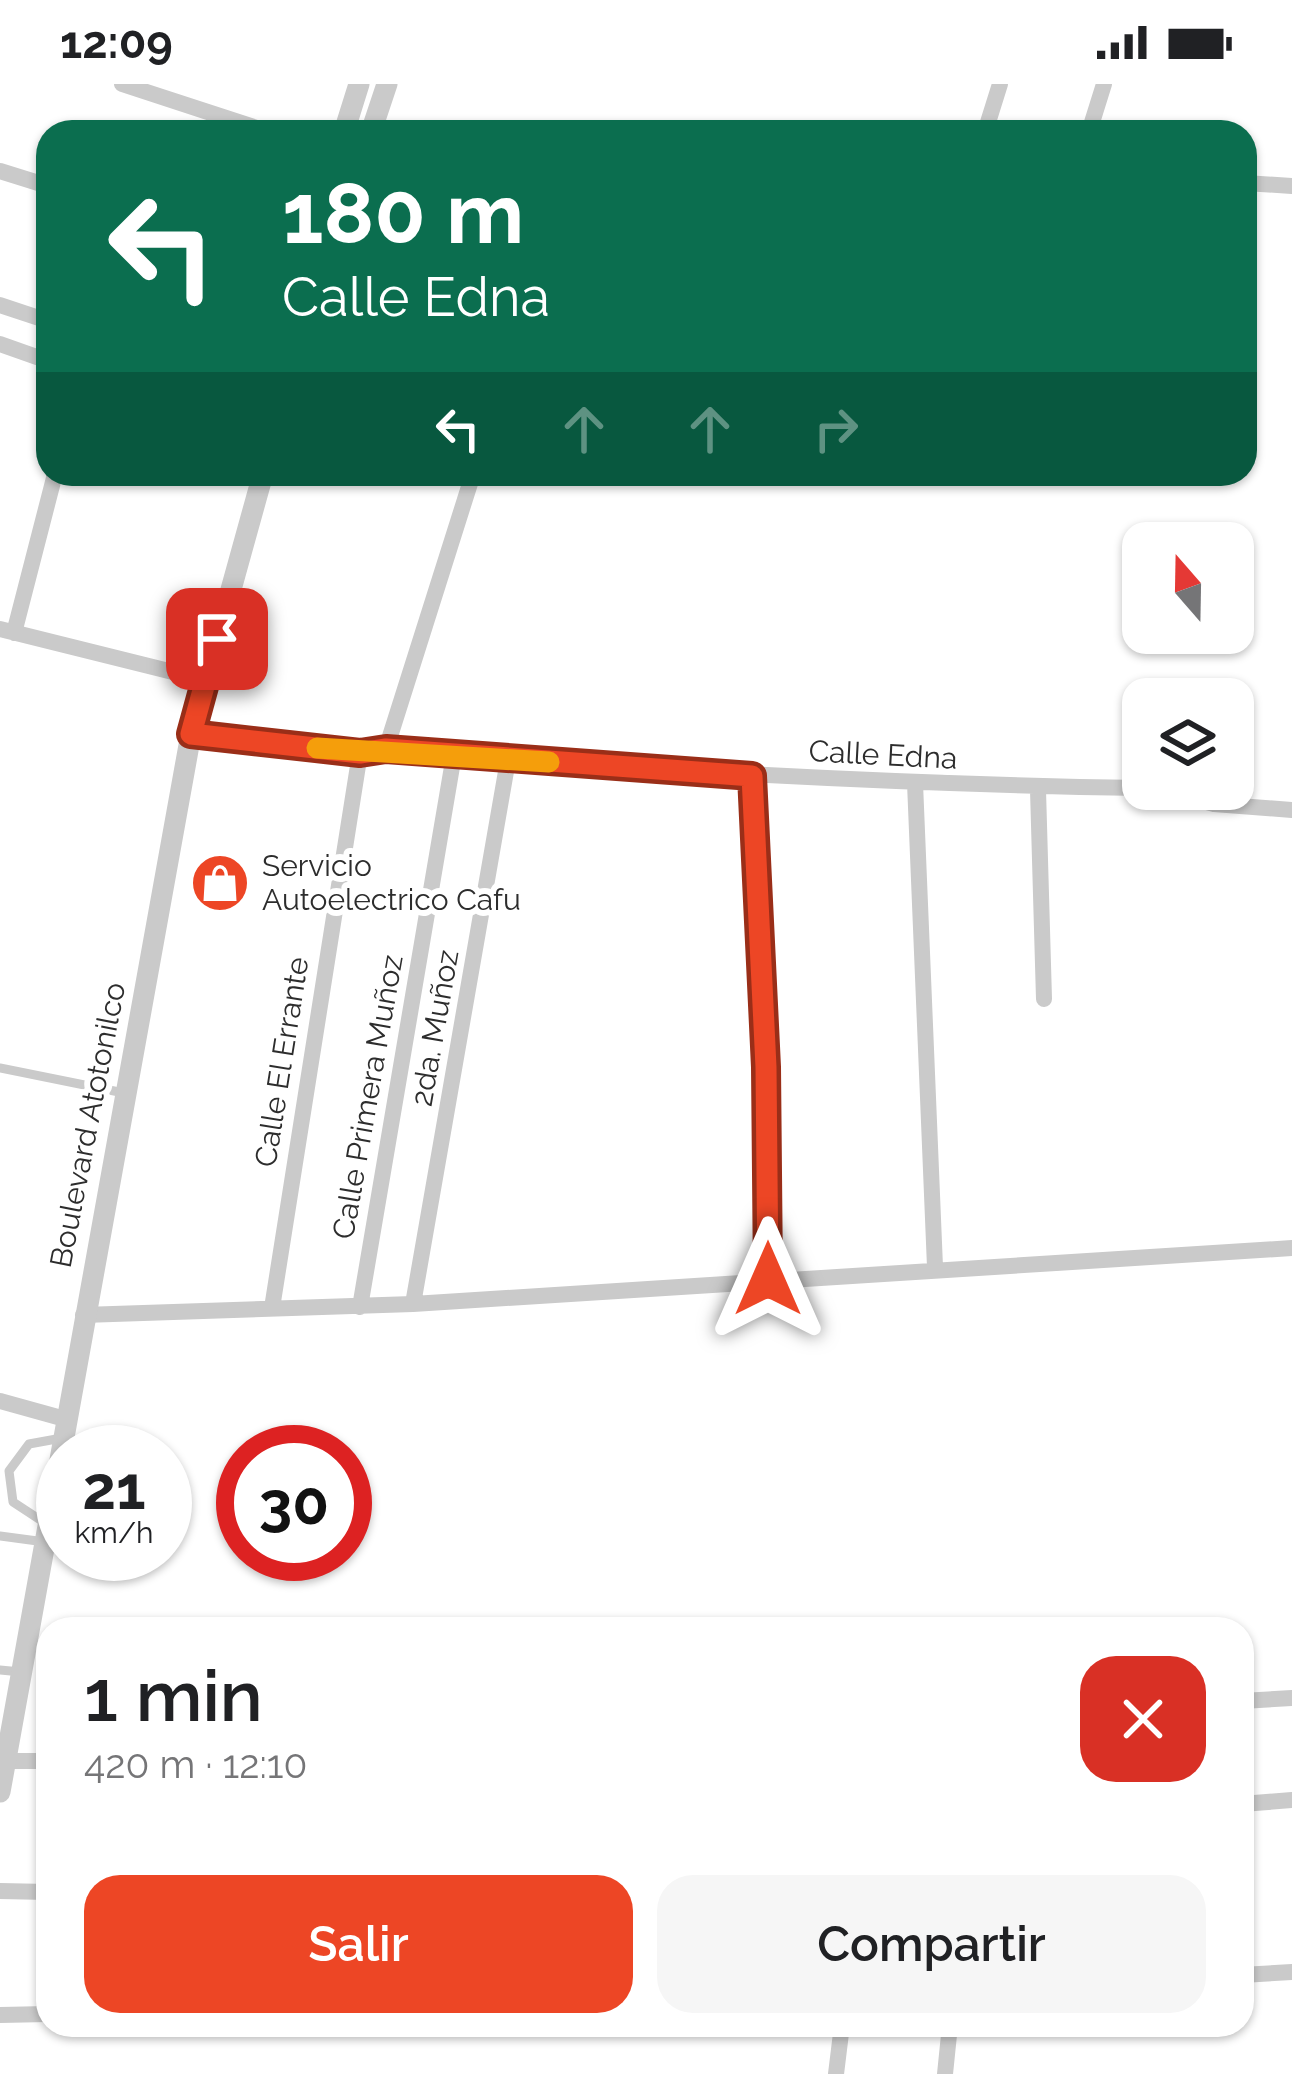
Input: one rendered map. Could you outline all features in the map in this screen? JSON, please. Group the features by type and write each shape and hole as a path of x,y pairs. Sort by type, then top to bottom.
{"street":[{"path":"122,84 232,120"},
{"path":"348,120 359,84"},
{"path":"375,120 387,84"},
{"path":"989,120 1000,84"},
{"path":"1093,120 1104,84"},
{"path":"0,171 36,182"},
{"path":"1257,184 1292,186"},
{"path":"0,305 36,317"},
{"path":"0,344 36,357"},
{"path":"51,486 7,631 205,680"},
{"name":"Boulevard Atotonilco","path":"65,1425 191,734 259,486"},
{"path":"386,749 469,486"},
{"name":"Calle Edna","path":"191,734 360,753 386,749 752,776 1038,790 1122,788"},
{"name":"Calle El Errante","path":"272,1308 360,753"},
{"name":"Calle Primera Muñoz","path":"360,1306 454,754"},
{"name":"2da. Muñoz","path":"413,1304 508,760"},
{"path":"752,776 766,1067 768,1279"},
{"path":"915,783 935,1267"},
{"path":"1038,790 1044,999"},
{"path":"1254,807 1292,810"},
{"path":"83,1315 413,1304 935,1267 1292,1248"},
{"path":"0,1401 57,1425"},
{"name":"Boulevard Atotonilco","path":"0,1792 11,1671 36,1572"},
{"path":"1254,1700 1292,1698"},
{"path":"5,1761 36,1761"},
{"path":"1254,1803 1292,1800"},
{"path":"0,1891 36,1892"},
{"path":"1254,1974 1292,1972"},
{"path":"0,2015 36,2014"},
{"path":"836,2074 841,2037"},
{"path":"944,2074 949,2037"}],"lane":[{"path":"0,1068 125,1094"},
{"path":"36,1441 9,1471 14,1502 36,1523"},
{"path":"0,1536 36,1534"}],"slow traffic":[{"path":"317,748 549,762"}],"place":[{"name":"Servicio Autoelectrico Cafu","path":"220,883"}],"route":[{"path":"217,639 191,734 360,753 386,749 752,776 766,1067 768,1279"}]}
